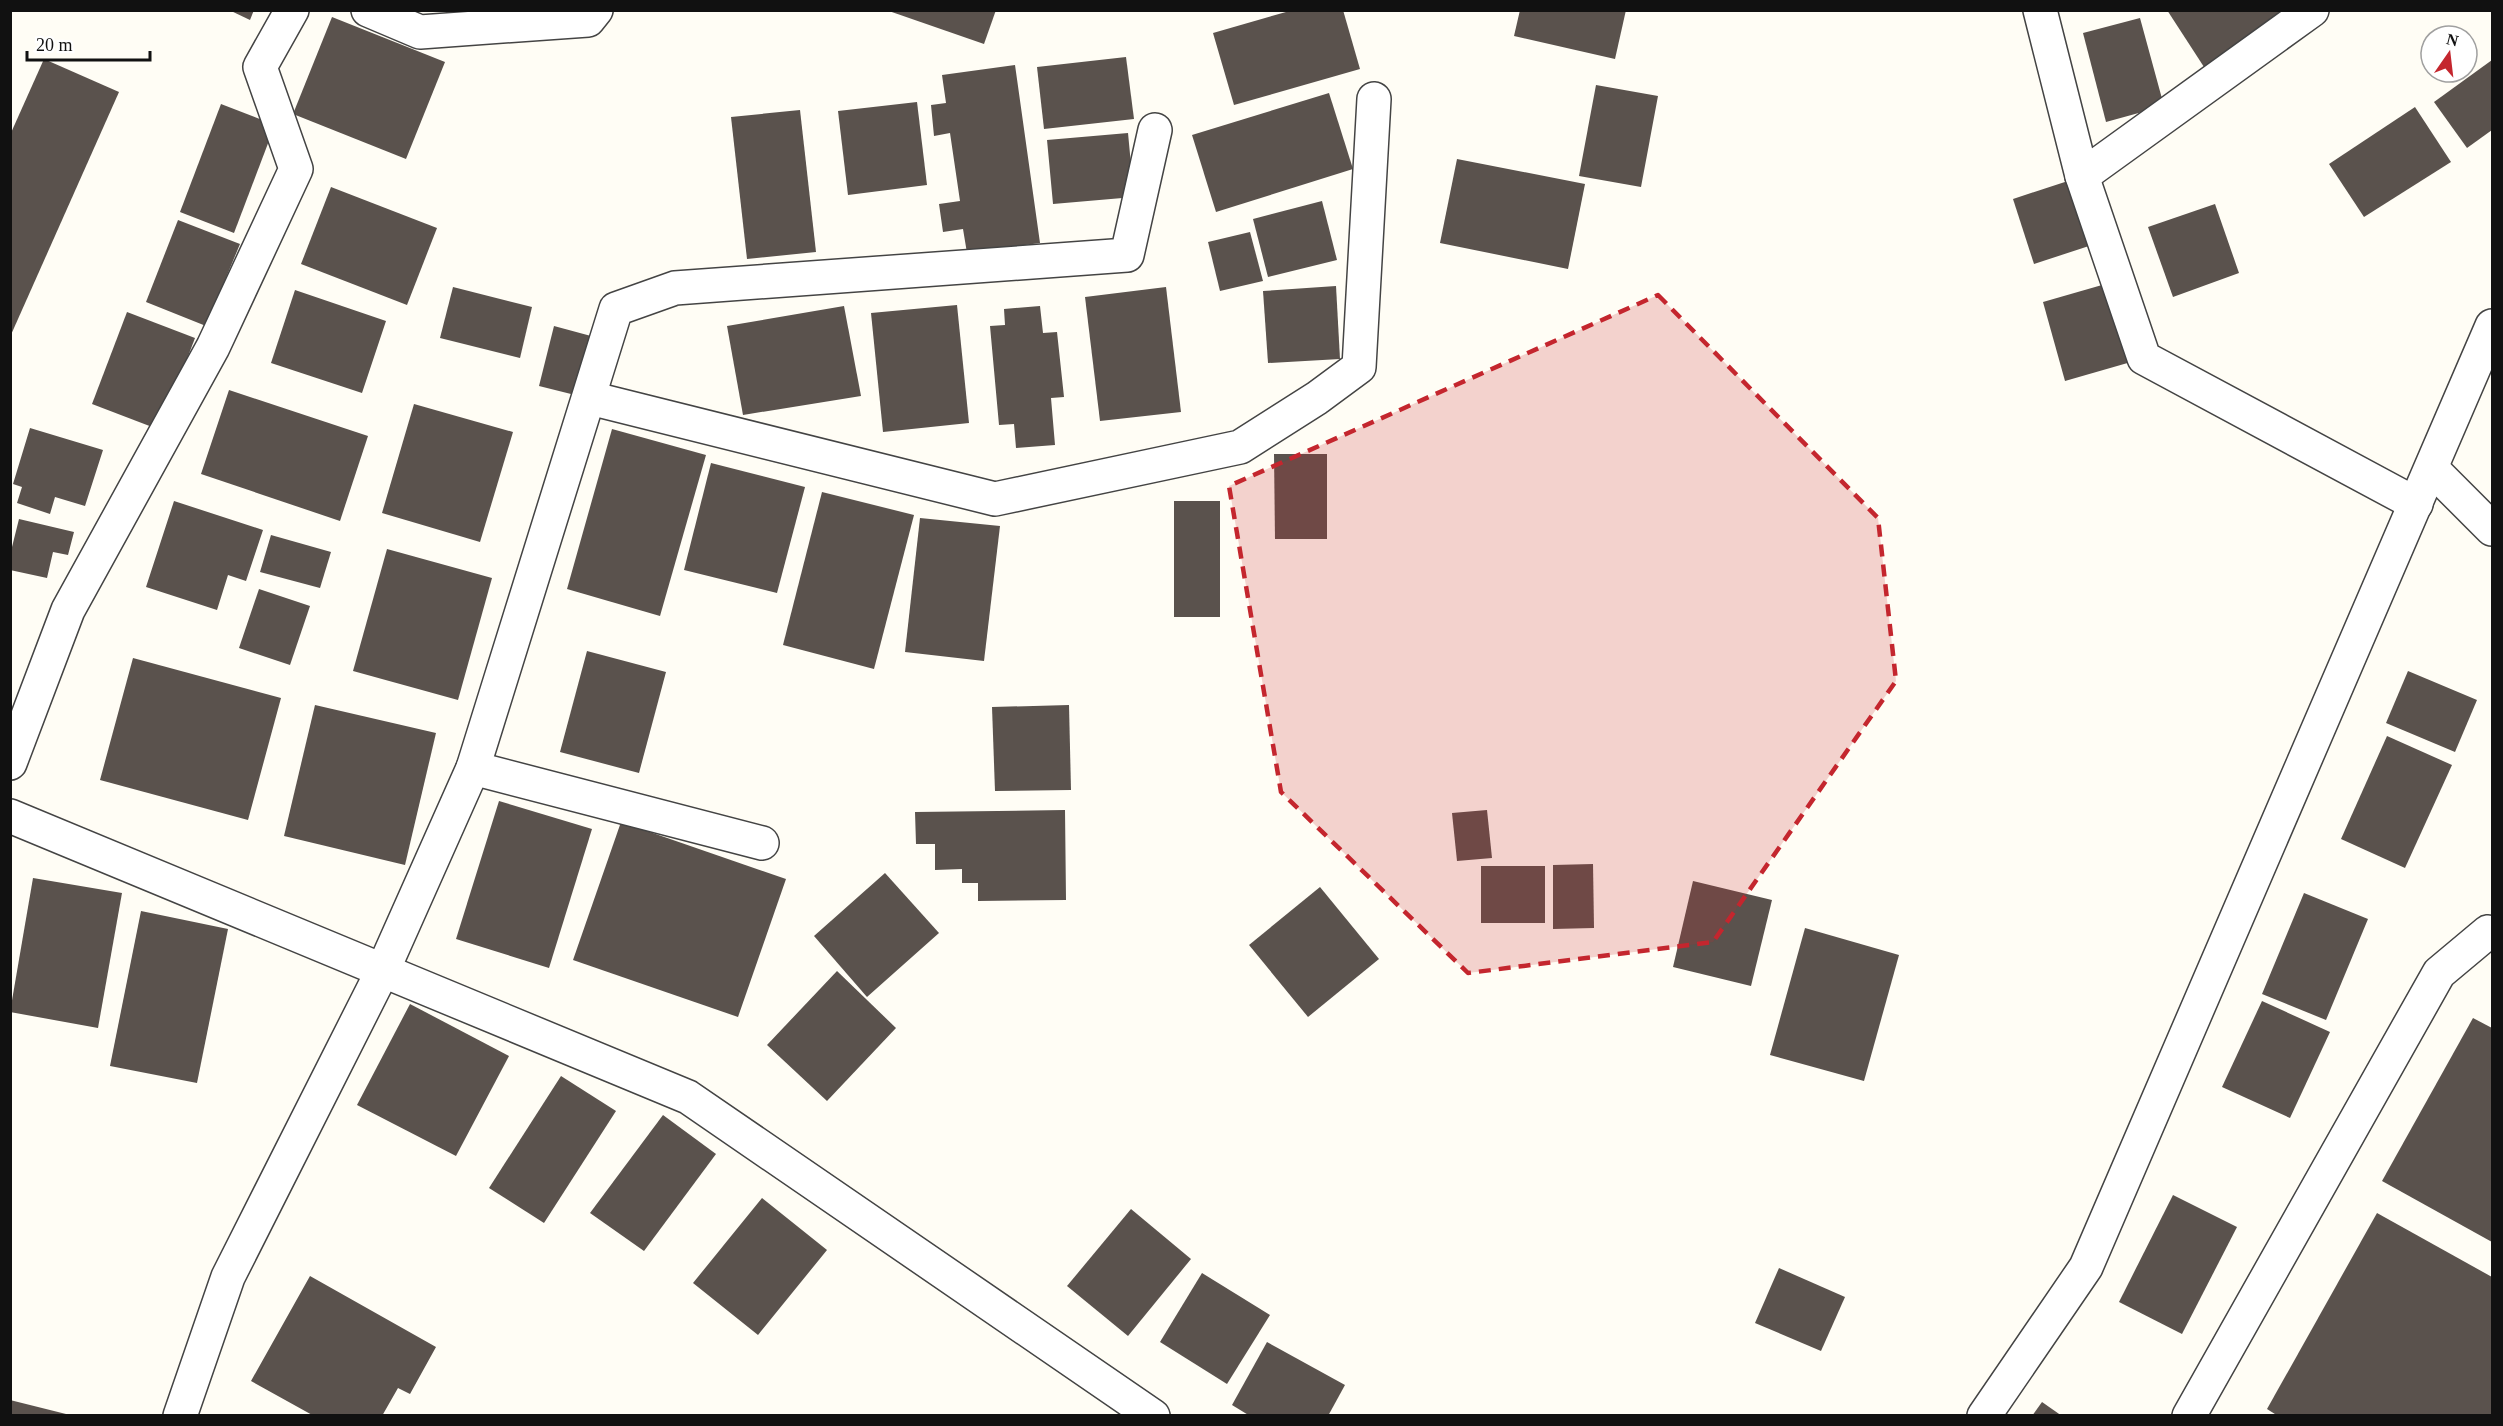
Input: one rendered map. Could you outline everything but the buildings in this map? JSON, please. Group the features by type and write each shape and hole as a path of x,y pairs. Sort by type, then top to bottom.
{"street":[{"path":"10,763 68,610 213,347 296,169 261,66 292,10"},
{"path":"368,10 420,32 588,20 596,10"},
{"path":"2040,10 2082,176 2144,358 2416,504"},
{"path":"2082,176 2312,10"},
{"path":"590,398 995,499 1240,447 1317,398 1359,367 1374,99"},
{"path":"180,1416 228,1277 383,970 473,768 616,309 675,288 1127,255 1155,130"},
{"path":"1984,1416 2086,1268 2493,326"},
{"path":"2432,469 2493,529"},
{"path":"473,768 762,843"},
{"path":"10,816 688,1097 1153,1416"},
{"path":"2189,1416 2439,973 2488,932 2493,934"}],"highlighted area":[{"path":"1658,295 1878,518 1896,681 1713,942 1468,973 1281,792 1229,486"}]}
